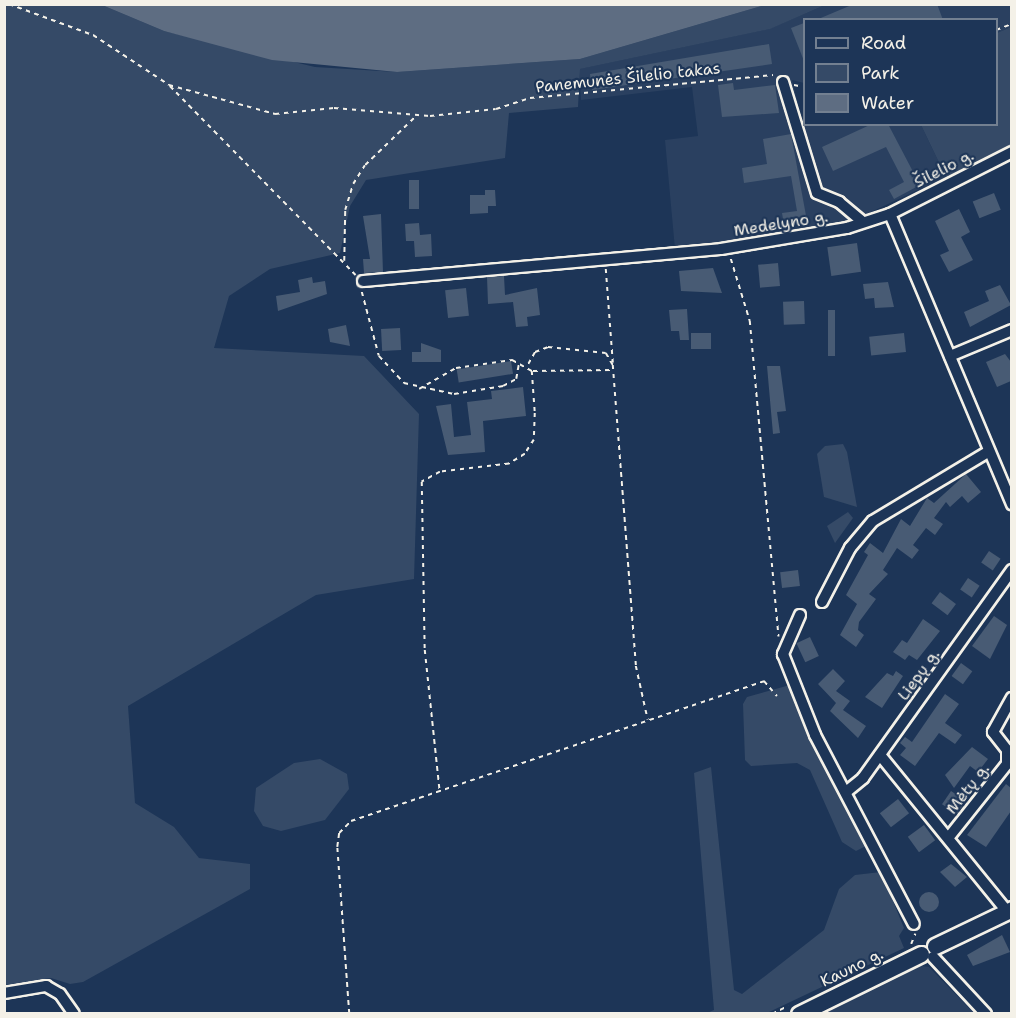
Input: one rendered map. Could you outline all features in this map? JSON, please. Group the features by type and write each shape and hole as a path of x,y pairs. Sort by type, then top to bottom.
{"street":[{"path":"783,82 817,193 839,202 863,222"},
{"name":"Šilelio g.","path":"890,214 1010,156"},
{"path":"890,214 1011,504"},
{"name":"Medelyno g.","path":"363,281 606,261 728,248 863,222 890,214"},
{"path":"950,356 1011,330"},
{"path":"822,602 850,548 873,520 988,452"},
{"name":"Liepų g.","path":"846,792 880,755 1011,570"},
{"path":"800,615 783,649 815,735 914,924"},
{"name":"Mėtų g.","path":"950,837 1007,764 1007,750 993,732 1011,698"},
{"path":"880,755 1009,910"},
{"name":"Kauno g.","path":"799,1014 1009,910"},
{"path":"925,951 986,1014"},
{"path":"4,993 46,986 60,994 74,1014"}],"path":[{"name":"Panemunės Šilelio takas","path":"9,4 93,35 169,85 275,114 334,108 417,115 770,73 783,82 803,87"},
{"path":"169,85 363,281 366,317 379,356 404,383 419,389 454,394 503,386 516,379 519,362"},
{"path":"344,262 345,210 353,184 365,165 417,115"},
{"path":"728,248 750,321 783,649"},
{"path":"606,261 636,666 648,721"},
{"path":"528,364 535,352 548,347 606,353 613,370"},
{"path":"419,389 456,368 519,362 528,364 532,371 534,440 525,454 509,464 440,472 422,482 425,650 440,795"},
{"path":"532,371 613,370"},
{"path":"349,1014 339,833 351,821 440,795 764,681 777,696"},
{"path":"914,924 925,951"}],"shaded area":[{"path":"825,5 1011,5 1011,27 998,33 998,18 803,18 803,83 792,80 803,126 921,126 946,177 847,223 675,249 665,140 698,136 692,87 581,100 579,69 769,29"},
{"path":"914,965 929,967 974,1013 815,1014"}],"green space":[{"path":"4,5 102,5 164,31 315,67 397,72 580,59 765,5 825,5 770,29 580,69 578,107 509,113 505,158 366,180 350,206 340,253 270,269 229,296 214,348 364,356 419,414 414,579 316,595 128,706 135,803 174,827 199,858 250,864 250,889 83,982 70,984 51,978 5,985"},
{"path":"1011,27 1011,147 946,177 921,126 998,126 998,33"},
{"path":"843,444 847,452 857,507 824,497 817,454 825,446"},
{"path":"848,512 853,518 835,543 827,526"},
{"path":"790,685 868,845 856,851 842,842 810,770 797,763 751,766 745,760 743,704 747,697"},
{"path":"320,759 347,774 349,789 325,820 281,831 263,826 254,811 256,788 294,763"},
{"path":"711,767 734,990 742,994 824,930 839,889 855,875 881,872 904,928 899,936 904,948 767,1013 707,1013 714,1010 694,773"}],"water":[{"path":"102,5 765,5 580,59 397,72 272,60 164,31"}],"building":[{"path":"854,4 937,4 942,18 821,18"},
{"path":"803,23 803,58 791,28"},
{"path":"769,44 772,64 592,90 590,74"},
{"path":"733,83 734,90 775,85 779,113 722,117 718,85"},
{"path":"868,126 889,126 920,185 894,199 889,190 904,182 886,147 833,171 822,147"},
{"path":"791,134 807,221 784,225 782,213 797,211 791,176 744,183 742,168 767,164 763,139"},
{"path":"409,180 419,180 419,209 409,209"},
{"path":"485,190 495,190 496,206 488,206 488,213 470,214 470,195 485,195"},
{"path":"994,193 1001,210 979,218 973,202"},
{"path":"959,209 970,232 961,237 973,260 949,272 940,255 949,251 935,221"},
{"path":"381,214 383,272 364,273 363,259 370,259 363,216"},
{"path":"419,223 420,235 431,234 432,256 415,257 414,241 406,241 405,224"},
{"path":"857,243 861,272 831,276 827,247"},
{"path":"778,263 780,286 760,288 758,265"},
{"path":"713,268 722,293 681,291 679,271"},
{"path":"504,276 505,295 537,288 540,315 527,317 528,326 516,327 513,302 488,304 487,277"},
{"path":"312,277 313,283 325,281 327,294 278,311 276,296 300,292 298,280"},
{"path":"888,282 894,307 875,308 874,298 865,299 863,284"},
{"path":"1000,285 1011,305 970,327 964,312 989,301 985,291"},
{"path":"466,288 469,316 448,318 445,290"},
{"path":"804,301 805,324 784,325 783,302"},
{"path":"687,309 689,340 680,340 679,331 671,331 669,310"},
{"path":"828,310 835,310 835,356 828,356"},
{"path":"346,325 350,346 330,342 328,329"},
{"path":"400,328 401,350 382,351 381,329"},
{"path":"691,333 711,333 711,349 691,349"},
{"path":"904,333 906,352 871,356 869,337"},
{"path":"421,343 441,350 441,362 412,362 412,352 421,352"},
{"path":"1005,354 1011,362 1011,381 997,387 986,362"},
{"path":"511,361 513,374 459,382 457,370"},
{"path":"767,366 780,366 786,411 777,412 780,433 773,434"},
{"path":"523,387 526,416 483,421 485,452 448,455 436,406 451,404 454,437 471,435 467,402 492,399 491,391"},
{"path":"966,474 981,492 968,503 962,496 950,507 946,502 934,518 943,524 935,535 926,528 913,545 919,550 912,559 897,548 883,570 888,574 869,594 876,599 859,622 858,630 864,635 856,647 840,635 857,604 846,595 868,555 864,552 870,543 883,553 901,519 910,526 927,498 934,503"},
{"path":"989,551 1001,559 993,570 981,563"},
{"path":"798,570 800,586 782,588 780,572"},
{"path":"968,578 980,586 972,597 960,590"},
{"path":"940,592 956,604 948,615 932,603"},
{"path":"994,616 1007,625 990,659 972,646"},
{"path":"923,619 940,631 917,660 909,655 905,660 893,652 902,640 907,643"},
{"path":"810,637 819,656 805,662 796,643"},
{"path":"961,663 972,671 963,684 952,676"},
{"path":"833,669 845,681 836,691 850,701 843,710 866,726 858,738 830,711 836,703 818,684"},
{"path":"896,671 903,676 882,708 865,697 887,673 893,676"},
{"path":"945,694 959,704 945,723 962,735 955,744 939,733 915,766 900,755 906,748 900,743 905,737 912,742"},
{"path":"972,747 988,759 978,772 970,766 954,788 945,775"},
{"path":"1006,784 1011,788 1011,811 986,847 967,835"},
{"path":"951,791 966,801 957,814 942,804"},
{"path":"898,799 909,813 891,827 880,813"},
{"path":"924,825 935,840 919,852 908,837"},
{"path":"951,864 967,877 955,887 940,872"},
{"path":"929,892 936,895 939,902 936,909 929,912 922,909 919,902 922,895"},
{"path":"1002,935 1010,952 973,966 967,955"}]}
